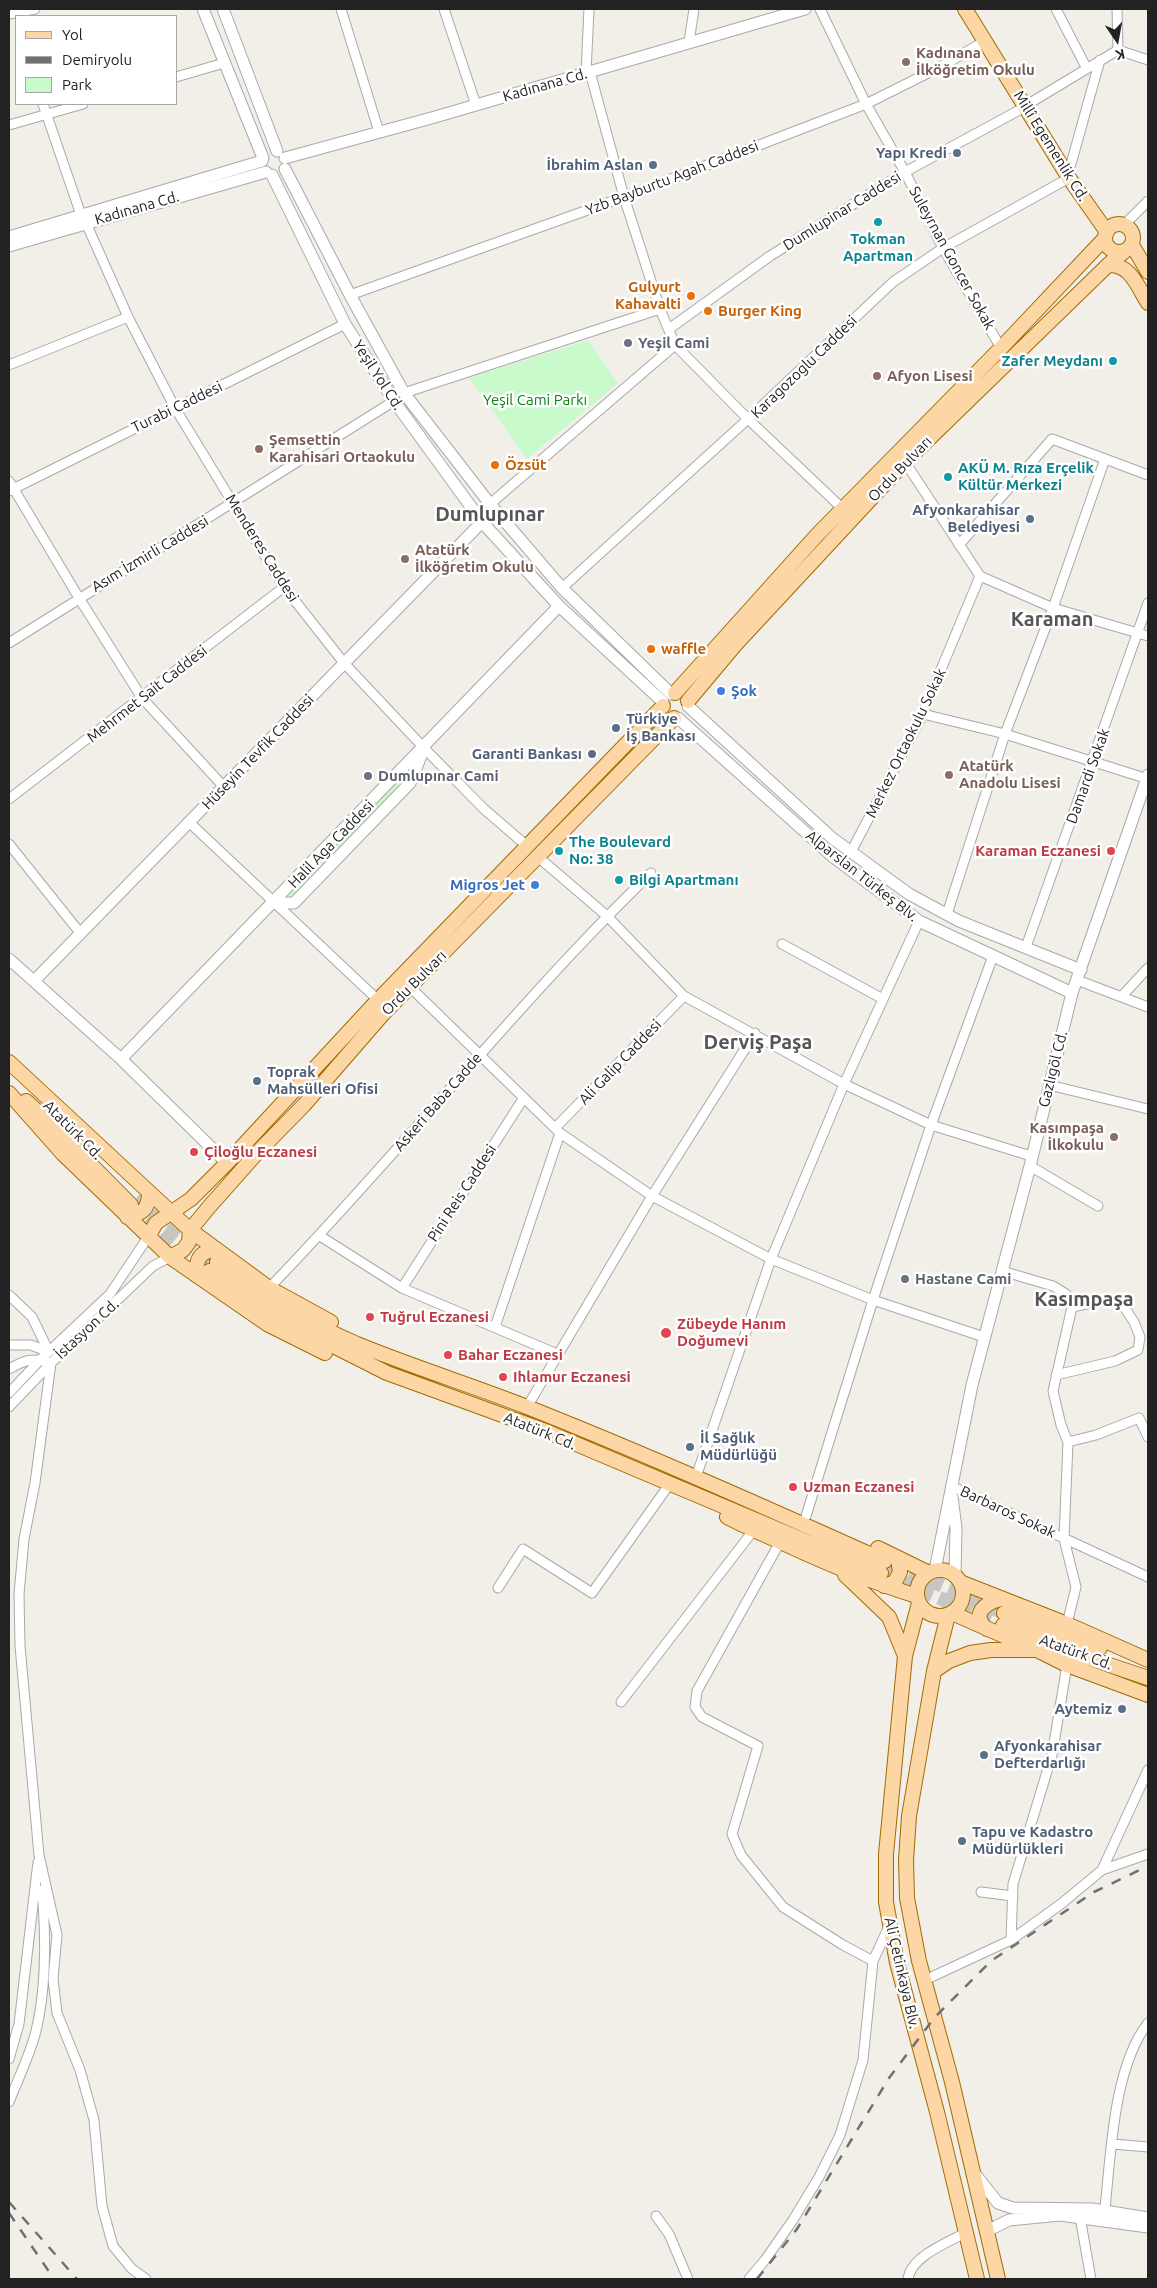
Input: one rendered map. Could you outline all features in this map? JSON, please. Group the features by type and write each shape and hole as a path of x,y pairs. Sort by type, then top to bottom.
{"main road":[{"name":"Millî Egemenlik Cd.","path":"965,9 1070,171 1112,230"},
{"name":"Millî Egemenlik Cd.","path":"973,9 1027,105"},
{"path":"1112,230 1133,235 1129,247 1116,252 1108,247 1112,230"},
{"name":"Ordu Bulvarı","path":"148,1237 156,1224 191,1199 227,1163 378,1000 668,699 843,509 1001,348 1112,230"},
{"path":"1129,247 1146,264"},
{"name":"Ordu Bulvarı","path":"170,1257 183,1250 189,1242 190,1230 256,1154 304,1105 383,1014 537,856 676,718 685,714 688,703 735,645 905,462 1108,265 1129,247"},
{"path":"1108,265 1120,266 1127,270 1148,303"},
{"path":"676,718 666,714 668,699 682,695 688,703"},
{"path":"9,1063 136,1203 148,1237 170,1257 210,1265 269,1288 400,1359"},
{"name":"Atatürk Cd.","path":"9,1086 136,1203"},
{"path":"9,1093 64,1154 136,1203 171,1214 190,1230 210,1265"},
{"name":"Atatürk Cd.","path":"210,1265 301,1317 358,1344 527,1407 696,1477 887,1570"},
{"name":"Atatürk Cd.","path":"210,1265 267,1324 341,1361 387,1374 543,1430 669,1485 887,1570"},
{"path":"696,1477 733,1486 883,1550 887,1570 918,1599 928,1613 941,1616 950,1614 1037,1650 1067,1665 1148,1695"},
{"path":"669,1485 753,1531 830,1564 852,1580 889,1617 906,1656"},
{"path":"830,1564 887,1570 942,1570 1001,1599 1067,1624 1148,1660"},
{"path":"918,1599 919,1582 932,1571"},
{"path":"950,1614 962,1600 964,1594 958,1578"},
{"name":"Ali Çetinkaya Blv.","path":"918,1599 906,1656 886,1854 886,1902 897,1963 968,2232 978,2279"},
{"path":"987,1629 982,1624 980,1617 983,1608 988,1602 1001,1599"},
{"name":"Ali Çetinkaya Blv.","path":"950,1614 934,1671 909,1816 906,1860 907,1898 925,1980 998,2279"},
{"name":"Atatürk Cd.","path":"1148,1665 1004,1619 1074,1653 1148,1678"},
{"path":"934,1671 949,1661 970,1653 991,1650 1037,1650"},
{"path":"919,2045 934,2064 969,2220 973,2228 987,2231"}],"street":[{"path":"9,14 35,9"},
{"name":"Yeşil Yol Cd.","path":"203,9 266,166 345,324 394,401 482,522 559,606 668,699"},
{"name":"Yeşil Yol Cd.","path":"223,9 282,159 350,295 404,392 490,504 562,588 668,699"},
{"path":"342,9 379,132"},
{"path":"444,9 476,105"},
{"path":"588,9 588,72 624,197 660,309 675,345 748,420 843,509"},
{"path":"690,42 694,9"},
{"name":"Kadınana Cd.","path":"282,159 476,105 805,9"},
{"name":"Suleyrnan Goncer Sokak","path":"820,9 866,104 905,172 943,248 1001,348"},
{"path":"1056,9 1086,67"},
{"path":"1117,9 1118,50 1148,60"},
{"name":"Yzb Bayburtu Agah Caddesi","path":"350,295 624,197 866,104 942,66 985,41"},
{"name":"Dumlupinar Caddesi","path":"669,329 770,256 905,172 1027,105 1086,67 1118,50"},
{"path":"1070,171 1100,60"},
{"path":"178,76 224,63"},
{"name":"Menderes Caddesi","path":"43,105 84,219 128,317 176,408 284,587 344,663 484,809 527,846"},
{"path":"9,125 78,105"},
{"path":"268,152 282,159 279,174 266,166 268,152"},
{"name":"Kadınana Cd.","path":"9,237 84,219 266,166"},
{"name":"Karagozoglu Caddesi","path":"562,588 748,420 892,282 943,248 1070,171"},
{"path":"1112,230 1148,201"},
{"name":"Kadınana Cd.","path":"9,246 84,219"},
{"path":"404,392 660,309"},
{"path":"9,365 128,317"},
{"name":"Turabi Caddesi","path":"10,487 176,408 345,324"},
{"path":"490,504 675,345"},
{"name":"Asım İzmirli Caddesi","path":"9,643 394,401"},
{"path":"959,545 1052,439 1148,475"},
{"path":"947,914 1005,734 1053,608 1105,458"},
{"path":"905,462 980,576 1053,608 1148,636"},
{"path":"10,487 142,698 224,787"},
{"name":"Hüseyin Tevfik Caddesi","path":"34,981 482,522"},
{"name":"Merkez Ortaokulu Sokak","path":"851,852 923,714 980,576"},
{"name":"Mehrmet Sait Caddesi","path":"9,799 284,587"},
{"name":"Damardi Sokak","path":"1026,947 1148,604"},
{"name":"Halil Aga Caddesi","path":"121,1059 424,748 559,606"},
{"name":"Alparslan Türkeş Blv.","path":"688,703 832,838 909,894 947,914 1026,947 1079,974"},
{"path":"923,714 1005,734 1148,777"},
{"name":"Alparslan Türkeş Blv.","path":"676,718 832,856 919,921 1072,993"},
{"name":"Gazlıgöl Cd.","path":"932,1571 972,1385 1072,993 1148,777"},
{"path":"190,823 378,1000"},
{"path":"9,844 81,934"},
{"path":"537,856 607,916 684,996 755,1033 844,1084 931,1125 1030,1161 1098,1206"},
{"name":"Askeri Baba Cadde","path":"269,1288 320,1236 478,1056 607,916 651,873"},
{"path":"696,1477 771,1259 844,1084 919,921"},
{"path":"782,944 883,999"},
{"path":"806,1516 873,1300 931,1125 993,956"},
{"path":"9,959 121,1059 227,1163"},
{"path":"1122,996 1148,968"},
{"path":"1079,974 1148,1007"},
{"path":"410,987 478,1056 558,1131 652,1196 771,1259 873,1300 984,1337"},
{"name":"Ali Galip Caddesi","path":"558,1131 684,996"},
{"path":"527,1407 652,1196 755,1033"},
{"path":"1049,1085 1148,1109"},
{"name":"Pini Reis Caddesi","path":"402,1288 523,1098"},
{"path":"495,1327 558,1131"},
{"path":"320,1236 402,1288 557,1354"},
{"name":"İstasyon Cd.","path":"9,1393 40,1360 110,1294 148,1237"},
{"name":"İstasyon Cd.","path":"9,1406 51,1363 154,1266 170,1257"},
{"path":"1002,1271 1052,1286 1066,1294 1072,1307 1053,1391 1061,1425 1068,1442 1064,1539 1076,1587 1067,1624"},
{"path":"9,1295 32,1317 49,1352"},
{"path":"1056,1375 1126,1357 1138,1350 1140,1342 1134,1322 1120,1301 1105,1300 1072,1307"},
{"path":"9,1345 31,1345 49,1352"},
{"path":"9,1369 25,1360 40,1360 51,1363 36,1483 24,1540 19,1594 20,1646 46,1928 43,1979 36,2031 9,2102"},
{"path":"1068,1442 1139,1418 1148,1437"},
{"path":"498,1588 523,1548 592,1593 669,1485"},
{"name":"Gazlıgöl Cd.","path":"951,1486 956,1528 958,1578"},
{"name":"Barbaros Sokak","path":"951,1486 1148,1577"},
{"path":"622,1702 753,1531"},
{"path":"780,1542 697,1690 695,1707 702,1717 758,1746 732,1834 741,1855 783,1906 843,1945 874,1960"},
{"path":"1011,1940 1013,1884 1052,1755 1067,1665"},
{"path":"1102,1870 1148,1770"},
{"path":"925,1980 1011,1940 1061,1904 1102,1870 1148,1854"},
{"path":"9,2059 19,2024 39,1855"},
{"path":"39,1855 57,1935 53,1978 57,2013 80,2070 94,2120 102,2206 113,2246 132,2270 146,2279"},
{"path":"981,1892 1013,1896"},
{"path":"749,2279 793,2220 819,2177 840,2135 864,2060 874,1960 890,1924"},
{"path":"1104,2216 1119,2088 1139,2034 1148,2022"},
{"path":"1113,2144 1148,2147"},
{"path":"973,2172 998,2203 1013,2208 1054,2208 1104,2216 1148,2227"},
{"path":"987,2231 1009,2220 1026,2217 1060,2215 1148,2218"},
{"path":"656,2216 669,2234 688,2279"},
{"path":"1080,2216 1091,2279"},
{"path":"908,2279 909,2272 930,2251 968,2232"}],"green space":[{"name":"Yeşil Cami Parkı","path":"588,340 618,383 527,459 469,378"},
{"path":"394,780 402,791 296,901 285,891"}],"tunnel":[{"path":"138,1196 214,1260"},
{"path":"131,1205 207,1269"},
{"path":"891,1563 1004,1613"},
{"path":"881,1573 1003,1625"}],"railway":[{"path":"757,2279 797,2229 889,2078 935,2017 991,1961 1094,1892 1148,1866"},
{"path":"9,2202 77,2279"},
{"path":"9,2213 54,2279"}],"place":[{"name":"Kadınana İlköğretim Okulu","path":"906,62"},
{"name":"Yapı Kredi","path":"957,153"},
{"name":"İbrahim Aslan","path":"653,165"},
{"name":"Tokman Apartman","path":"878,222"},
{"name":"Gulyurt Kahavalti","path":"691,296"},
{"name":"Burger King","path":"708,311"},
{"name":"Yeşil Cami","path":"628,343"},
{"name":"Zafer Meydanı","path":"1113,361"},
{"name":"Afyon Lisesi","path":"877,376"},
{"name":"Şemsettin Karahisari Ortaokulu","path":"259,449"},
{"name":"Özsüt","path":"495,465"},
{"name":"AKÜ M. Rıza Erçelik Kültür Merkezi","path":"948,477"},
{"name":"Afyonkarahisar Belediyesi","path":"1030,519"},
{"name":"Atatürk İlköğretim Okulu","path":"405,559"},
{"name":"waffle","path":"651,649"},
{"name":"Şok","path":"721,691"},
{"name":"Türkiye İş Bankası","path":"616,728"},
{"name":"Garanti Bankası","path":"592,754"},
{"name":"Atatürk Anadolu Lisesi","path":"949,775"},
{"name":"Dumlupınar Cami","path":"368,776"},
{"name":"The Boulevard No: 38","path":"559,851"},
{"name":"Karaman Eczanesi","path":"1111,851"},
{"name":"Bilgi Apartmanı","path":"619,880"},
{"name":"Migros Jet","path":"535,885"},
{"name":"Toprak Mahsülleri Ofisi","path":"257,1081"},
{"name":"Kasımpaşa İlkokulu","path":"1114,1137"},
{"name":"Çiloğlu Eczanesi","path":"194,1152"},
{"name":"Hastane Cami","path":"905,1279"},
{"name":"Tuğrul Eczanesi","path":"370,1317"},
{"name":"Zübeyde Hanım Doğumevi","path":"666,1333"},
{"name":"Bahar Eczanesi","path":"448,1355"},
{"name":"Ihlamur Eczanesi","path":"503,1377"},
{"name":"İl Sağlık Müdürlüğü","path":"690,1447"},
{"name":"Uzman Eczanesi","path":"793,1487"},
{"name":"Aytemiz","path":"1122,1709"},
{"name":"Afyonkarahisar Defterdarlığı","path":"984,1755"},
{"name":"Tapu ve Kadastro Müdürlükleri","path":"962,1841"}],"district":[{"name":"Dumlupınar","path":"490,514"},
{"name":"Karaman","path":"1052,619"},
{"name":"Derviş Paşa","path":"758,1042"},
{"name":"Kasımpaşa","path":"1084,1299"}]}
